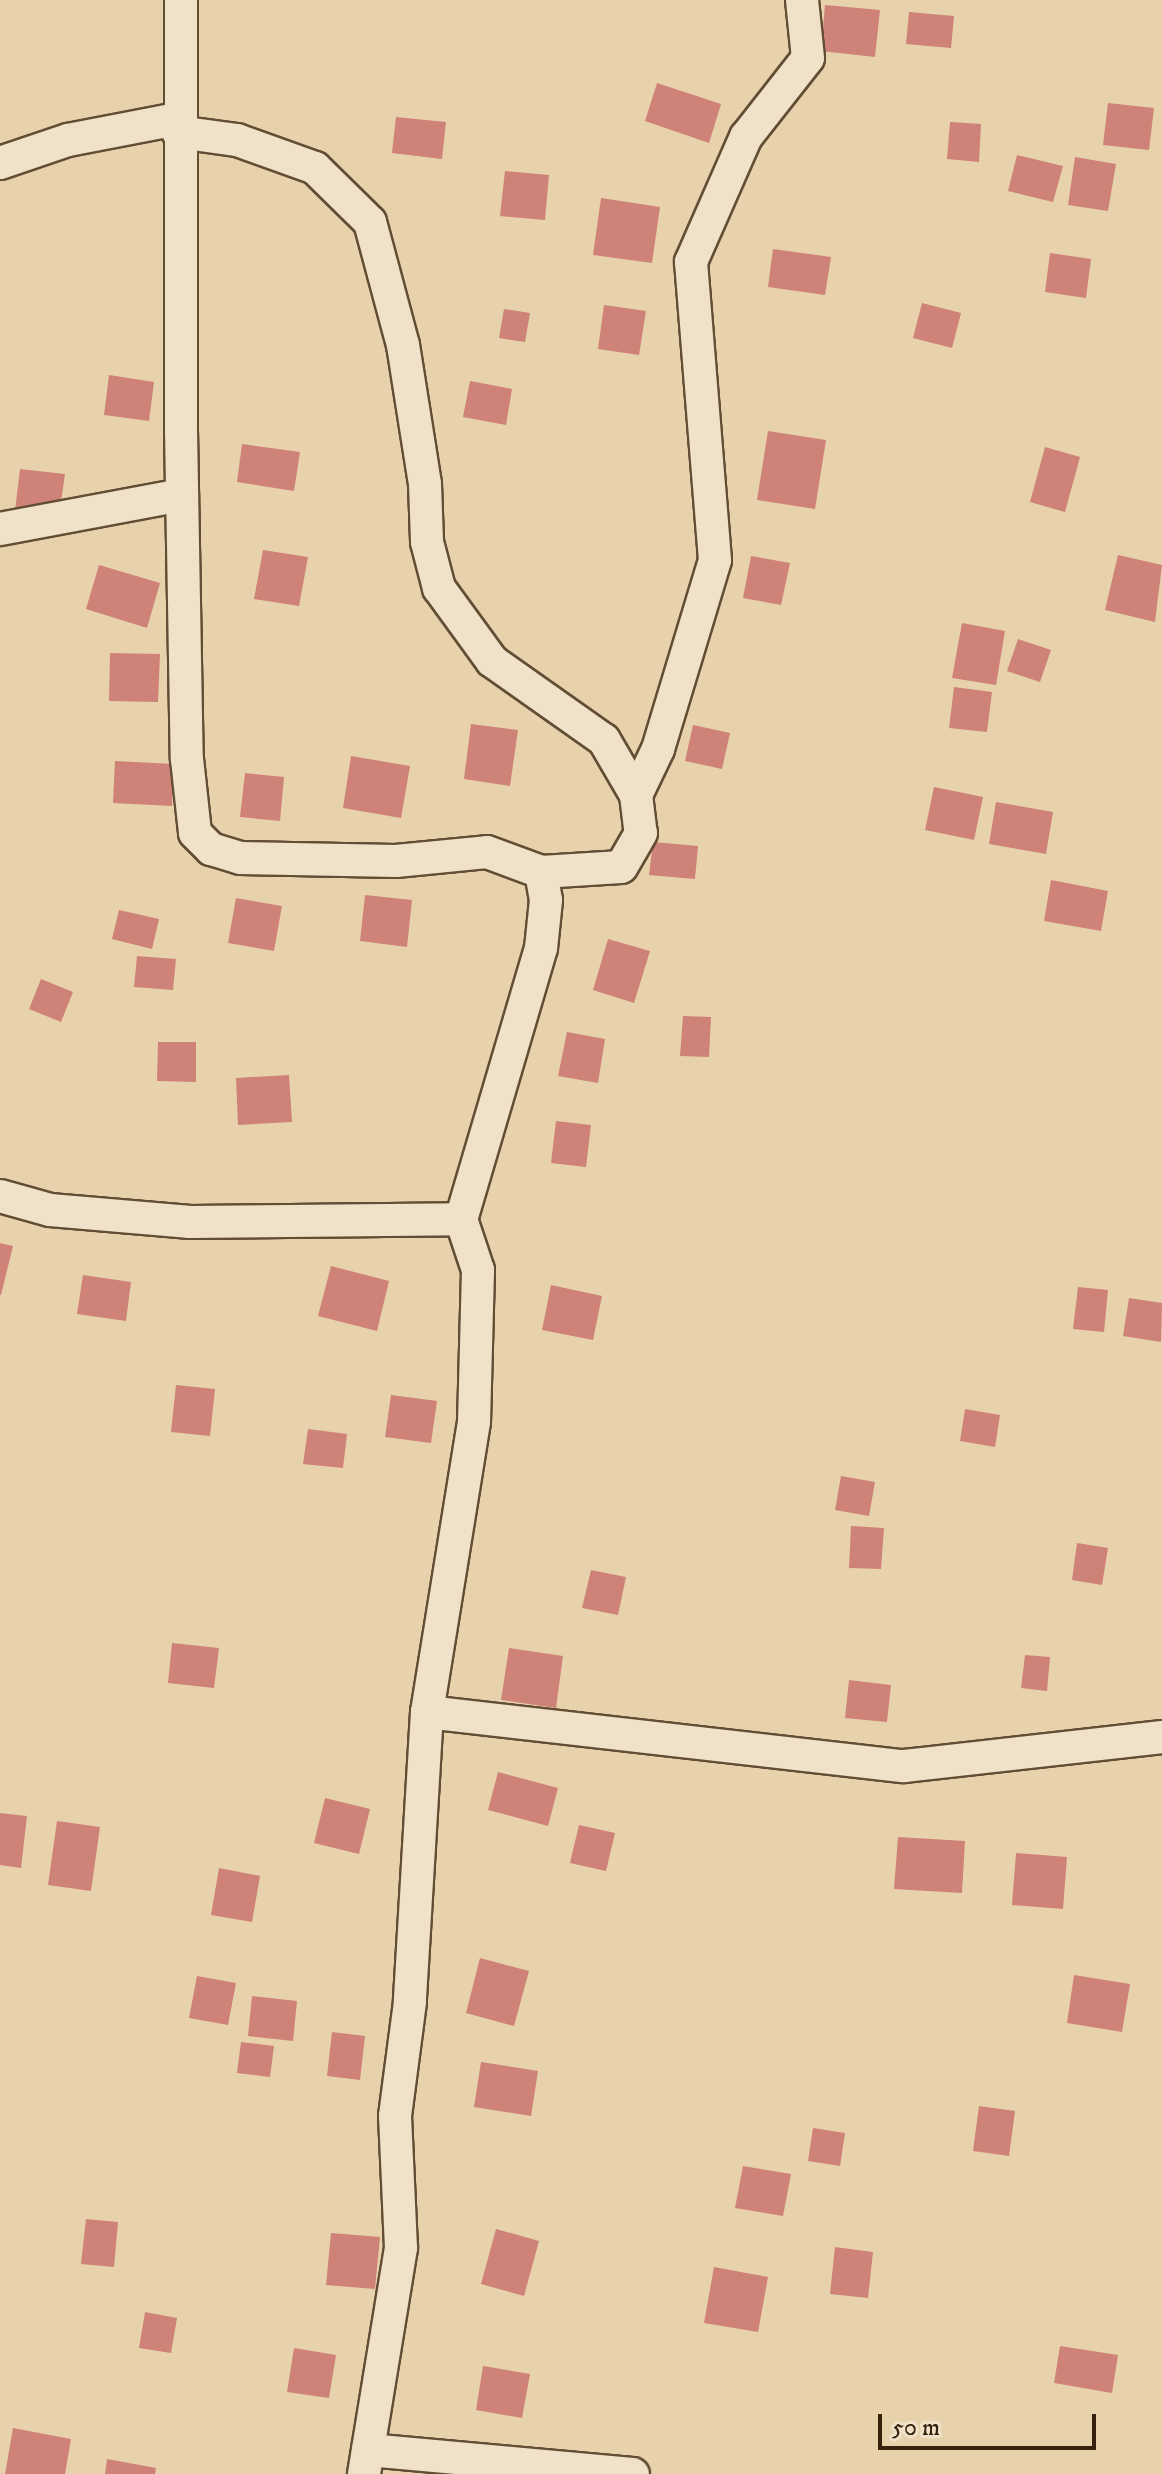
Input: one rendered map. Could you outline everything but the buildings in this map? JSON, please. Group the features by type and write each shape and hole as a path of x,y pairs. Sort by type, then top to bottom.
{"street":[{"path":"0,163 68,140 178,126 237,140 315,168 370,222 403,345 425,484 427,542 439,588 492,661 604,740 636,795 641,833 621,867 541,872 487,852 396,861 240,858 203,841 195,833 187,759 182,495 178,126 181,0"},
{"path":"636,795 658,749 715,560 691,262 746,137 808,58 802,0"},
{"path":"0,529 182,495"},
{"path":"541,872 546,900 541,948 461,1219 478,1270 476,1395 427,1712 410,2002 395,2116 401,2248 366,2462 633,2474"},
{"path":"0,1196 50,1210 190,1222 461,1219"},
{"path":"427,1712 904,1766 1162,1737"}]}
